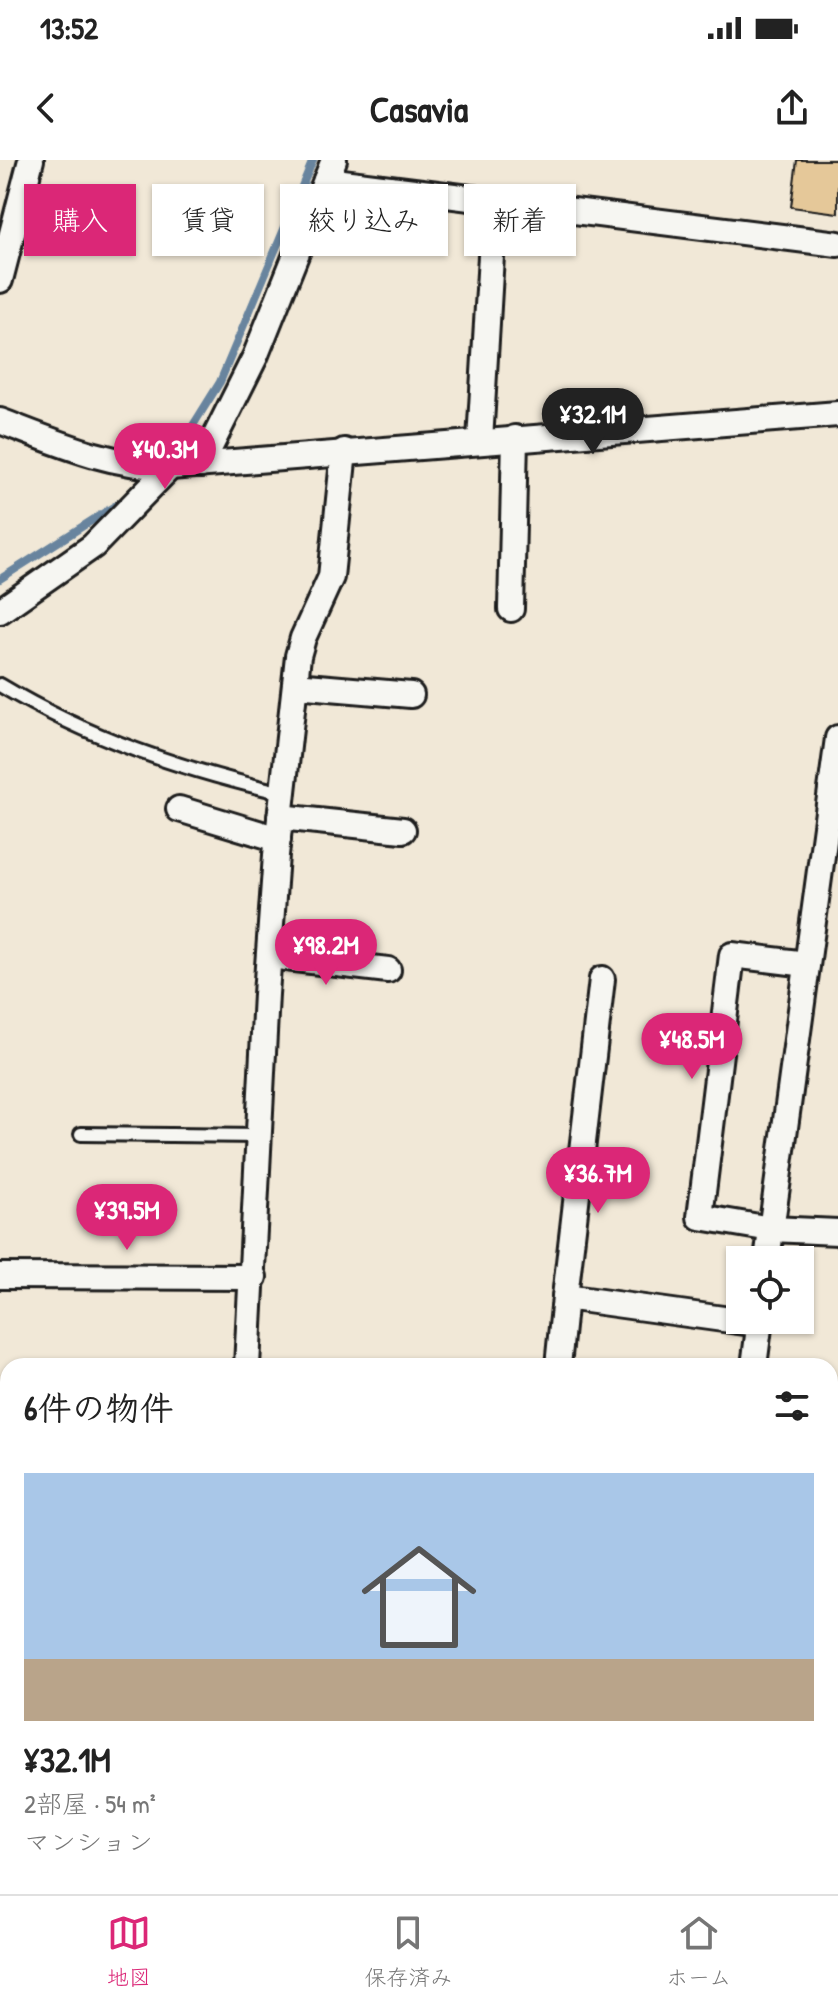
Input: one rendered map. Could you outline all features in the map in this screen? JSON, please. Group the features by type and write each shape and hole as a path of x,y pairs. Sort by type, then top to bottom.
{"street":[{"path":"0,280 31,160"},
{"path":"201,465 255,357 330,170 838,244"},
{"path":"480,441 491,256"},
{"path":"0,421 71,448 130,465 170,467 838,414"},
{"path":"511,609 515,438"},
{"path":"248,1358 269,956 279,828 303,638 331,577 344,451"},
{"path":"0,611 93,546 170,467"},
{"path":"295,685 411,695"},
{"path":"769,1246 838,738"},
{"path":"179,809 279,828 403,830"},
{"path":"807,964 732,955 700,1217 771,1229 838,1232"},
{"path":"269,956 388,970"},
{"path":"559,1358 602,979"},
{"path":"0,1276 254,1277"},
{"path":"565,1297 726,1318"},
{"path":"755,1358 758,1334"}],"lane":[{"path":"0,685 95,736 206,774 283,793"},
{"path":"81,1134 260,1136"}],"building":[{"path":"797,160 838,160 838,213 791,207"}],"waterway":[{"path":"163,462 192,427 220,382 313,160"},
{"path":"0,579 124,500"}]}
